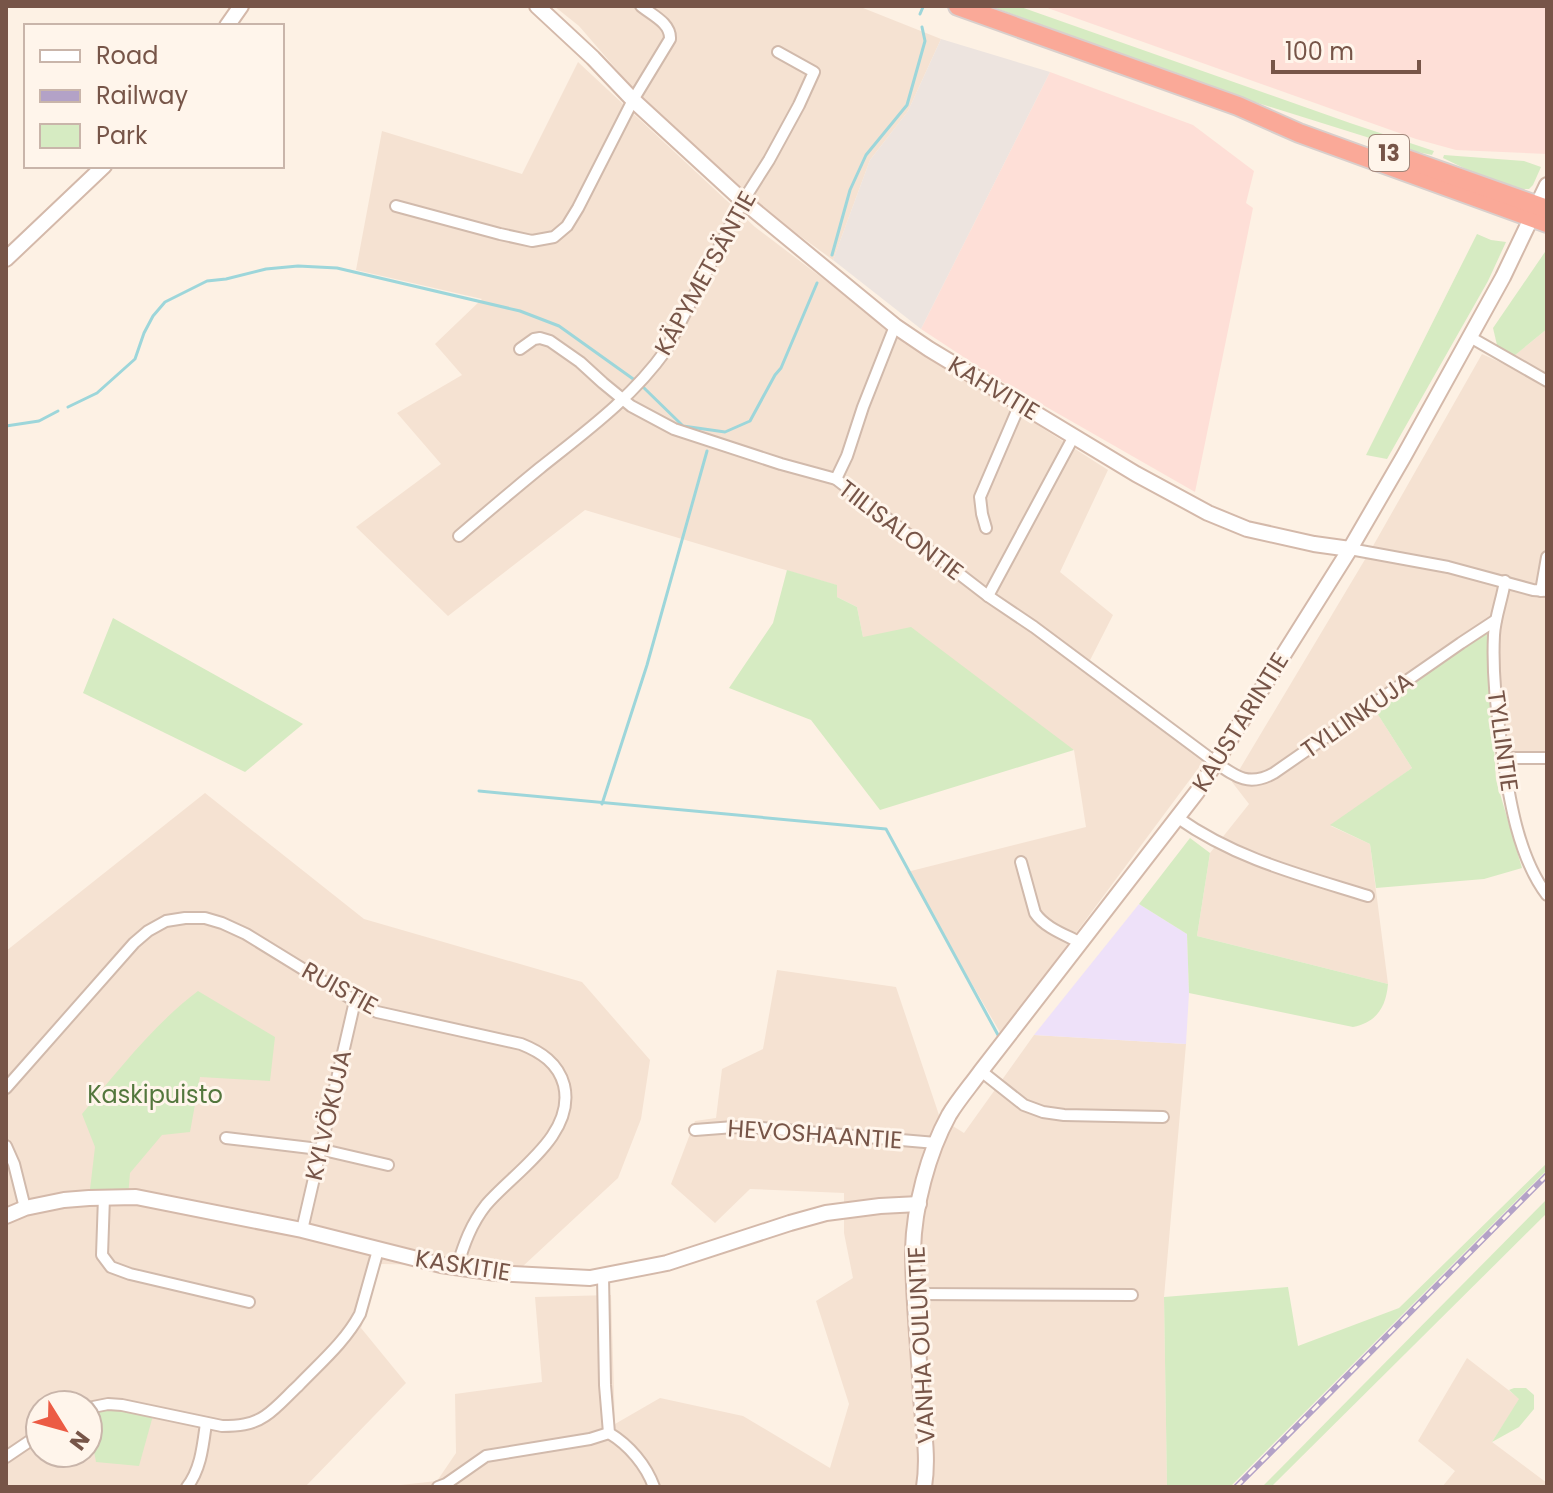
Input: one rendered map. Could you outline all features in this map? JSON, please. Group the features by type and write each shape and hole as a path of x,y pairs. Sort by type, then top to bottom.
{"highway":[{"name":"13","path":"958,6 1238,106 1303,124 1541,214"}],"street":[{"path":"228,24 241,6"},
{"name":"KAHVITIE","path":"537,6 743,201 895,326 1136,474 1196,507 1247,529 1448,567 1544,591"},
{"path":"396,206 532,241 554,237 567,226 578,208 633,100 670,39 670,31 665,24 641,6"},
{"name":"KÄPYMETSÄNTIE","path":"459,536 597,423 636,387 666,350 814,72 778,52"},
{"path":"6,259 102,168"},
{"name":"KAUSTARINTIE","path":"919,1204 936,1143 951,1113 1178,818 1350,549 1541,214 1547,185"},
{"path":"836,479 895,326"},
{"path":"1470,337 1547,381"},
{"name":"TIILISALONTIE","path":"520,349 534,339 550,341 650,417 688,434 836,479 988,596 1215,762"},
{"path":"986,528 980,497 1020,404"},
{"path":"988,596 1074,436"},
{"path":"1544,591 1547,557"},
{"name":"TYLLINTIE","path":"1505,581 1496,620 1493,666 1496,709 1508,795 1527,861 1547,895"},
{"name":"TYLLINKUJA","path":"1215,762 1247,780 1263,779 1496,620"},
{"path":"1503,758 1547,758"},
{"path":"1178,818 1214,841 1254,860 1368,896"},
{"path":"1021,862 1039,919 1081,943"},
{"name":"RUISTIE","path":"6,1088 148,931 166,921 185,918 205,918 222,923 246,934 377,1012 521,1044 537,1051 558,1069 566,1095 562,1119 554,1134 477,1218 469,1231 457,1267"},
{"name":"KYLVÖKUJA","path":"302,1230 355,1001"},
{"path":"981,1071 1024,1105 1043,1112 1163,1117"},
{"name":"HEVOSHAANTIE","path":"695,1130 761,1128 936,1143"},
{"path":"226,1138 319,1149 388,1165"},
{"path":"6,1146 25,1208"},
{"path":"104,1197 102,1255 111,1267 249,1302"},
{"name":"KASKITIE","path":"6,1216 25,1208 64,1200 136,1197 302,1230 441,1265 496,1273 590,1278 667,1263 826,1213 919,1204"},
{"name":"VANHA OULUNTIE","path":"919,1204 913,1249 922,1420 927,1456 924,1487"},
{"path":"104,1405 122,1405 206,1423 236,1426 265,1416 348,1334 360,1314 378,1250"},
{"path":"603,1276 609,1433"},
{"path":"915,1294 1132,1295"},
{"path":"187,1487 202,1451 206,1423"},
{"path":"438,1487 486,1456 609,1433 631,1451 654,1487"},
{"path":"6,1457 24,1445"}],"shaded area":[{"path":"554,6 858,6 941,39 908,111 870,160 833,260 767,212 715,167 643,100 579,26"},
{"path":"1042,6 1547,6 1547,154 1456,150 1416,139"},
{"path":"941,39 1050,72 921,329 833,260 870,160 908,111"},
{"path":"578,62 755,227 904,340 1108,470 1060,572 1113,615 1084,672 1203,762 1001,1034 907,872 1086,827 1074,750 863,637 857,607 837,597 836,585 585,510 448,616 356,527 441,464 397,413 462,375 435,344 482,299 356,270 382,131 522,174"},
{"path":"1050,72 1193,125 1254,171 1246,203 1253,208 1195,492 994,377 921,329"},
{"path":"1547,329 1547,752 1494,751 1486,633 1375,710 1412,768 1331,826 1370,844 1388,984 1197,936 1210,853 1249,804 1232,782 1373,546 1482,354 1504,364"},
{"path":"205,793 364,919 582,982 650,1060 641,1119 618,1178 522,1267 381,1264 361,1328 406,1383 305,1487 6,1487 6,951"},
{"path":"1139,904 1187,934 1189,993 1186,1044 1034,1035"},
{"path":"777,970 896,987 940,1118 964,1133 1034,1035 1186,1044 1164,1297 1167,1487 382,1487 437,1481 456,1453 455,1394 542,1382 535,1297 611,1295 615,1424 660,1398 743,1416 830,1468 849,1404 816,1301 853,1278 844,1233 844,1193 750,1189 715,1223 671,1184 695,1121 716,1118 722,1069 763,1049"},
{"path":"1467,1358 1520,1399 1492,1442 1547,1483 1547,1487 1442,1487 1455,1471 1418,1441"}],"green space":[{"path":"990,6 1018,6 1434,151 1432,155 1408,150 1242,98"},
{"path":"1444,155 1524,161 1541,167 1529,189 1512,189 1443,158"},
{"path":"1477,234 1506,242 1488,281 1387,459 1366,455"},
{"path":"1547,249 1547,329 1514,356 1497,345 1493,328"},
{"path":"787,570 837,585 837,597 857,607 863,637 911,627 1074,750 880,810 811,720 729,688 773,623"},
{"path":"113,618 303,724 245,772 83,693"},
{"path":"1487,632 1496,780 1522,868 1484,879 1376,888 1370,844 1330,825 1412,768 1375,710"},
{"path":"1190,838 1210,853 1197,936 1388,984 1379,1012 1353,1027 1189,993 1187,934 1139,904"},
{"name":"Kaskipuisto","path":"198,991 275,1037 270,1081 200,1077 190,1132 162,1135 130,1173 128,1197 89,1198 95,1147 82,1114 151,1033"},
{"path":"1547,1163 1547,1170 1230,1487 1167,1487 1164,1297 1288,1287 1298,1346 1399,1308"},
{"path":"1547,1199 1547,1213 1271,1487 1262,1487"},
{"path":"1526,1388 1534,1395 1534,1409 1519,1427 1492,1442 1519,1399 1509,1390"},
{"path":"104,1405 154,1412 139,1466 104,1463"}],"waterway":[{"path":"920,14 923,7"},
{"path":"832,255 850,190 866,155 907,105 925,41 922,27"},
{"path":"68,407 97,393 135,359 144,333 165,302 207,281 298,266 337,268 520,311 559,326 636,381"},
{"path":"642,386 683,426 725,432 750,421 781,368 817,283"},
{"path":"6,426 39,421 58,411"},
{"path":"602,804 647,665 707,451"},
{"path":"479,791 886,829 998,1035"}],"railway":[{"path":"1236,1487 1547,1175"}]}
